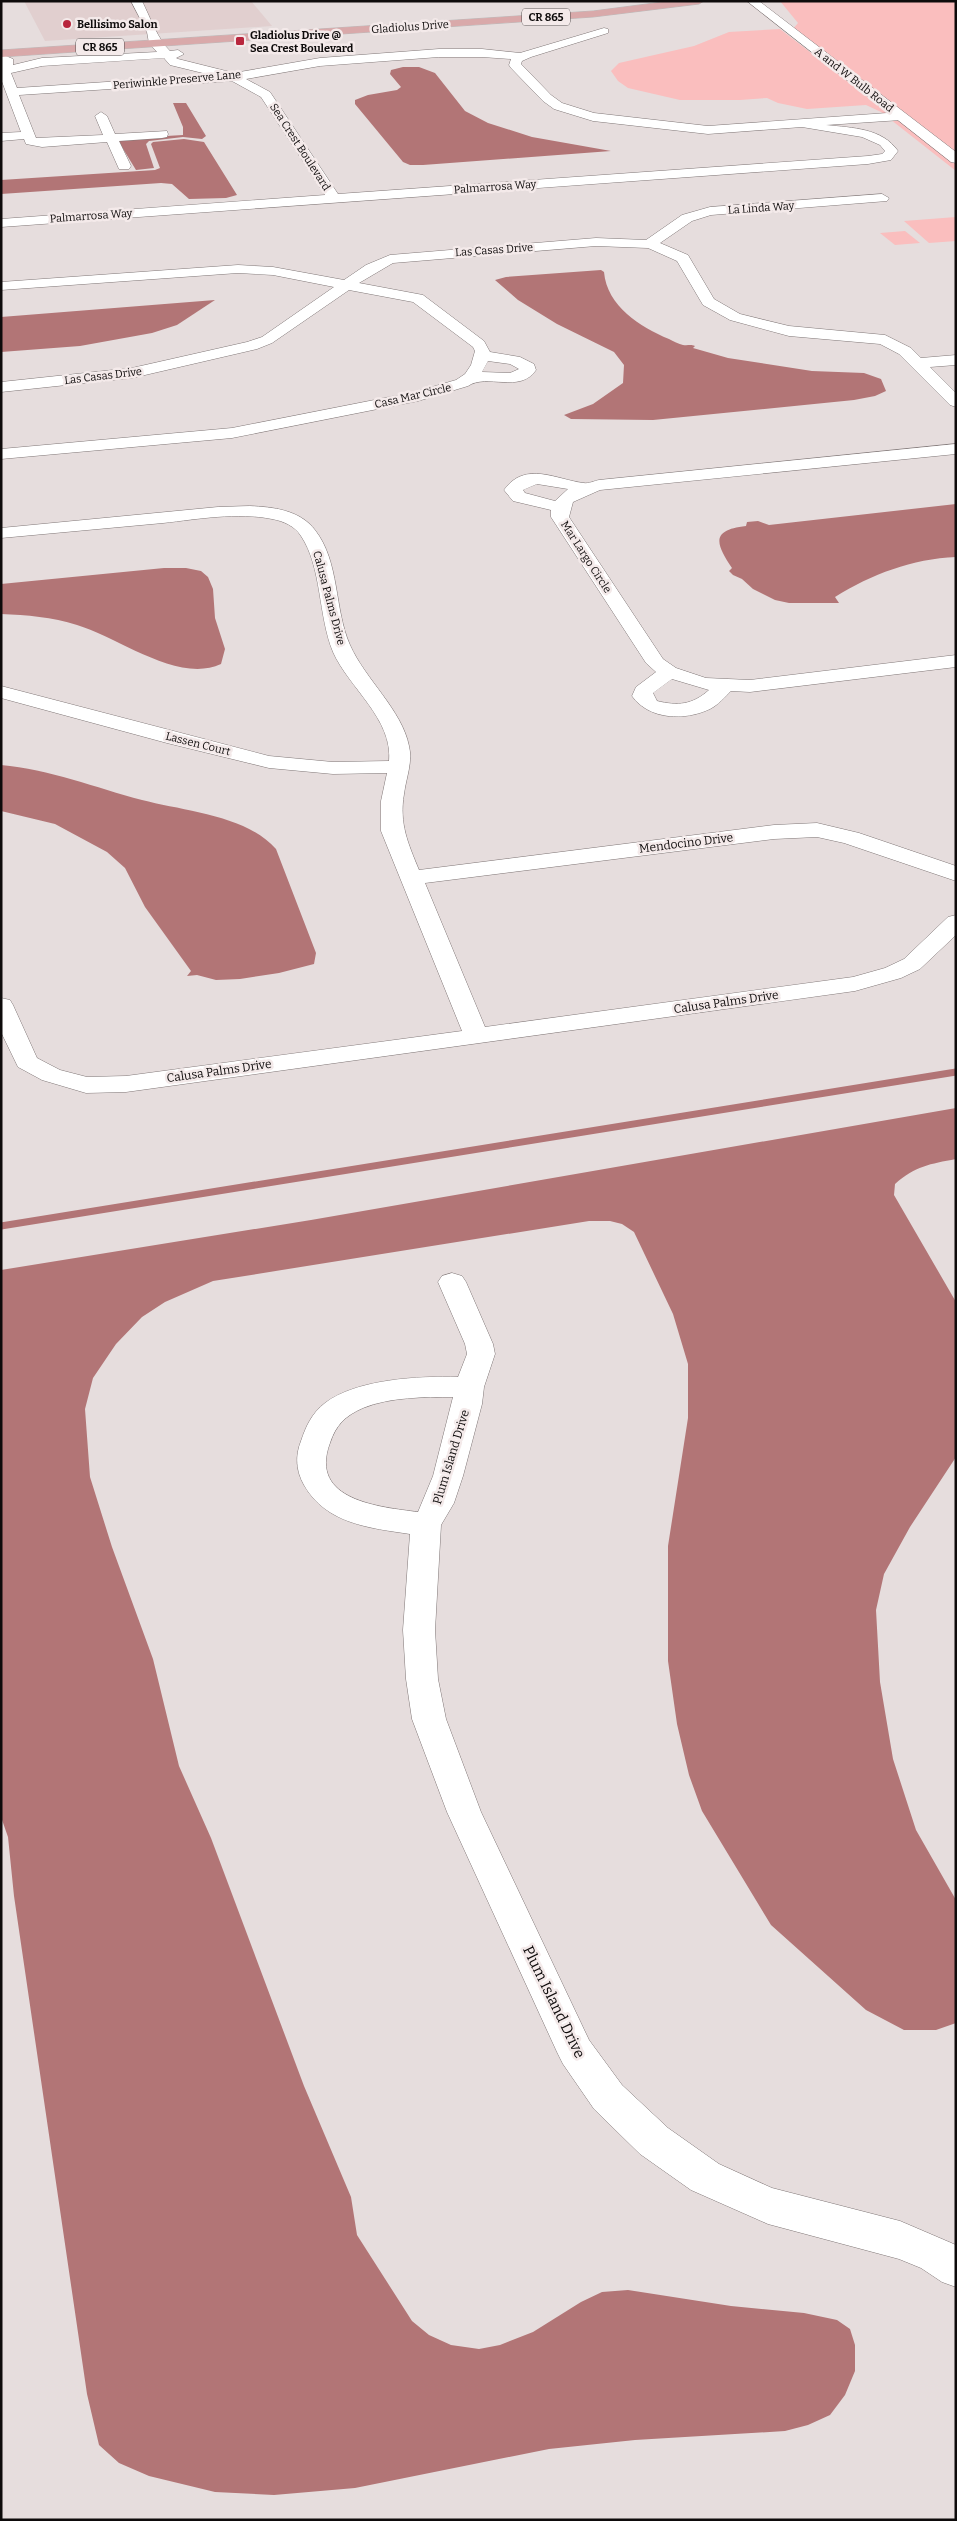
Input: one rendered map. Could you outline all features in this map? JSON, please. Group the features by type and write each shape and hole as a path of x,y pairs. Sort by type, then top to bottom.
{"main road":[{"name":"Gladiolus Drive","path":"171,38 545,10 636,1"},
{"name":"Gladiolus Drive","path":"1,45 153,39 593,14 699,1"},
{"name":"Gladiolus Drive","path":"1,54 153,39"}],"street":[{"name":"Sea Crest Boulevard","path":"136,1 153,32 153,39 166,56 174,62 187,67 234,77 266,95 334,199"},
{"path":"4,71 42,62 180,54 148,1"},
{"name":"A and W Bulb Road","path":"752,1 956,159"},
{"path":"604,31 588,38 521,57 515,65 547,98 558,106 580,114 708,130 805,124 897,114"},
{"name":"Periwinkle Preserve Lane","path":"11,92 234,77 320,62 440,53 482,53 521,57"},
{"name":"Sea Crest Boulevard","path":"180,54 197,62 249,74 263,82 267,87 266,95"},
{"path":"1,57 9,62 4,71 31,139"},
{"name":"Palmarrosa Way","path":"1,223 868,160 886,157 892,151 889,146 867,135 826,131 805,124"},
{"path":"106,127 124,166"},
{"path":"1,137 31,139 106,127 164,129"},
{"name":"La Linda Way","path":"649,244 676,224 697,214 882,198"},
{"name":"Las Casas Drive","path":"1,387 132,373 252,346 267,340 380,263 402,257 596,242 649,244 666,249 683,258 703,296 714,308 725,313 774,328 853,334 885,340 905,351 956,402"},
{"path":"1,286 238,269 267,270 406,294 426,302 479,344 483,350 483,356 471,377 513,378 528,370 528,367 521,362 483,356"},
{"path":"917,363 956,360"},
{"path":"929,375 956,371"},
{"name":"Casa Mar Circle","path":"1,454 232,433 435,392 462,383 471,377"},
{"name":"Mar Largo Circle","path":"956,449 599,485 584,489 568,497 559,507 560,517 656,663 669,672 685,679 725,686 750,686 956,661"},
{"path":"559,507 519,497 513,490 519,483 536,479 552,480 584,489"},
{"name":"Calusa Palms Drive","path":"1,533 218,512 252,511 279,515 301,525 312,539 323,570 339,644 398,742 400,767 392,801 392,831 476,1036"},
{"path":"669,672 643,691 642,696 650,705 668,710 699,707 725,686"},
{"name":"Lassen Court","path":"1,692 174,739 269,762 333,768 400,767"},
{"name":"Mendocino Drive","path":"410,878 774,832 817,830 851,838 956,874"},
{"name":"Calusa Palms Drive","path":"1,1005 27,1062 51,1075 86,1085 126,1084 855,984 893,973 912,964 956,922"},
{"name":"Plum Island Drive","path":"452,1282 479,1344 481,1354 469,1387 467,1404 448,1476 439,1503 426,1525 419,1630 422,1679 431,1726 464,1812 572,2043 608,2097 654,2142 705,2177 768,2205 900,2240 935,2254 956,2268"},
{"path":"426,1525 359,1513 341,1506 328,1497 319,1485 312,1469 310,1454 324,1421 343,1407 391,1390 425,1386 469,1387"}],"shaded area":[{"path":"24,1 251,1 272,26 45,41"},
{"path":"780,1 956,1 956,154 793,29 798,23"},
{"path":"780,29 956,164 956,171 881,112 866,105 807,109 778,103 767,98 680,100 628,88 618,81 611,71 619,63 694,46 729,32"},
{"path":"403,67 419,67 435,73 465,111 488,123 532,137 611,151 410,165 403,162 355,104 355,100 368,95 397,90 401,87 390,74 391,70"},
{"path":"173,103 186,103 206,136 202,139 183,137 149,141 146,144 154,168 136,170 117,139 183,135 183,127"},
{"path":"184,139 204,142 237,195 226,198 189,199 172,184 161,183 1,194 1,180 155,170 160,168 151,144 153,142"},
{"path":"956,217 956,241 929,243 904,221"},
{"path":"905,231 920,243 895,245 880,233"},
{"path":"601,270 604,272 606,284 611,295 627,314 647,328 678,343 693,345 695,346 693,348 728,358 812,371 864,373 881,379 886,391 875,396 854,400 653,420 571,419 564,415 593,404 623,383 624,365 614,352 557,324 518,300 495,280 506,277"},
{"path":"215,300 177,325 152,333 80,346 1,352 1,317"},
{"path":"956,504 956,557 908,564 893,569 863,581 835,597 839,603 789,603 775,600 753,589 729,571 732,568 720,545 722,535 726,531 746,526 747,522 758,521 769,525"},
{"path":"164,568 186,568 201,571 208,577 213,589 215,618 225,649 221,664 204,669 167,664 77,625 39,617 1,614 1,584"},
{"path":"1,765 37,770 142,800 231,821 263,838 276,849 316,953 314,964 279,973 240,979 216,980 197,975 187,976 191,971 145,907 125,868 107,852 55,824 1,811"},
{"path":"956,1108 956,1159 931,1164 909,1173 895,1184 894,1195 956,1302 956,1457 910,1527 884,1574 876,1610 880,1682 893,1759 916,1830 956,1900 956,2023 936,2030 904,2030 866,2010 771,1925 702,1811 689,1775 677,1724 668,1661 668,1546 688,1418 688,1364 673,1314 634,1232 622,1224 610,1221 589,1221 213,1281 165,1302 142,1317 116,1344 93,1378 85,1409 90,1477 112,1547 153,1659 179,1766 211,1838 304,2086 351,2197 357,2235 412,2321 429,2335 451,2345 479,2349 500,2345 533,2332 581,2302 602,2292 628,2290 731,2306 804,2313 837,2320 850,2329 855,2345 855,2371 845,2395 830,2415 808,2425 785,2431 635,2440 549,2449 355,2488 274,2495 215,2492 149,2476 119,2463 99,2445 87,2394 14,1896 8,1837 1,1817 1,1270 311,1220"}],"waterway":[{"path":"1,1226 956,1072"}],"place":[{"name":"Bellisimo Salon","path":"67,24"},
{"name":"Gladiolus Drive @ Sea Crest Boulevard","path":"240,41"}]}
